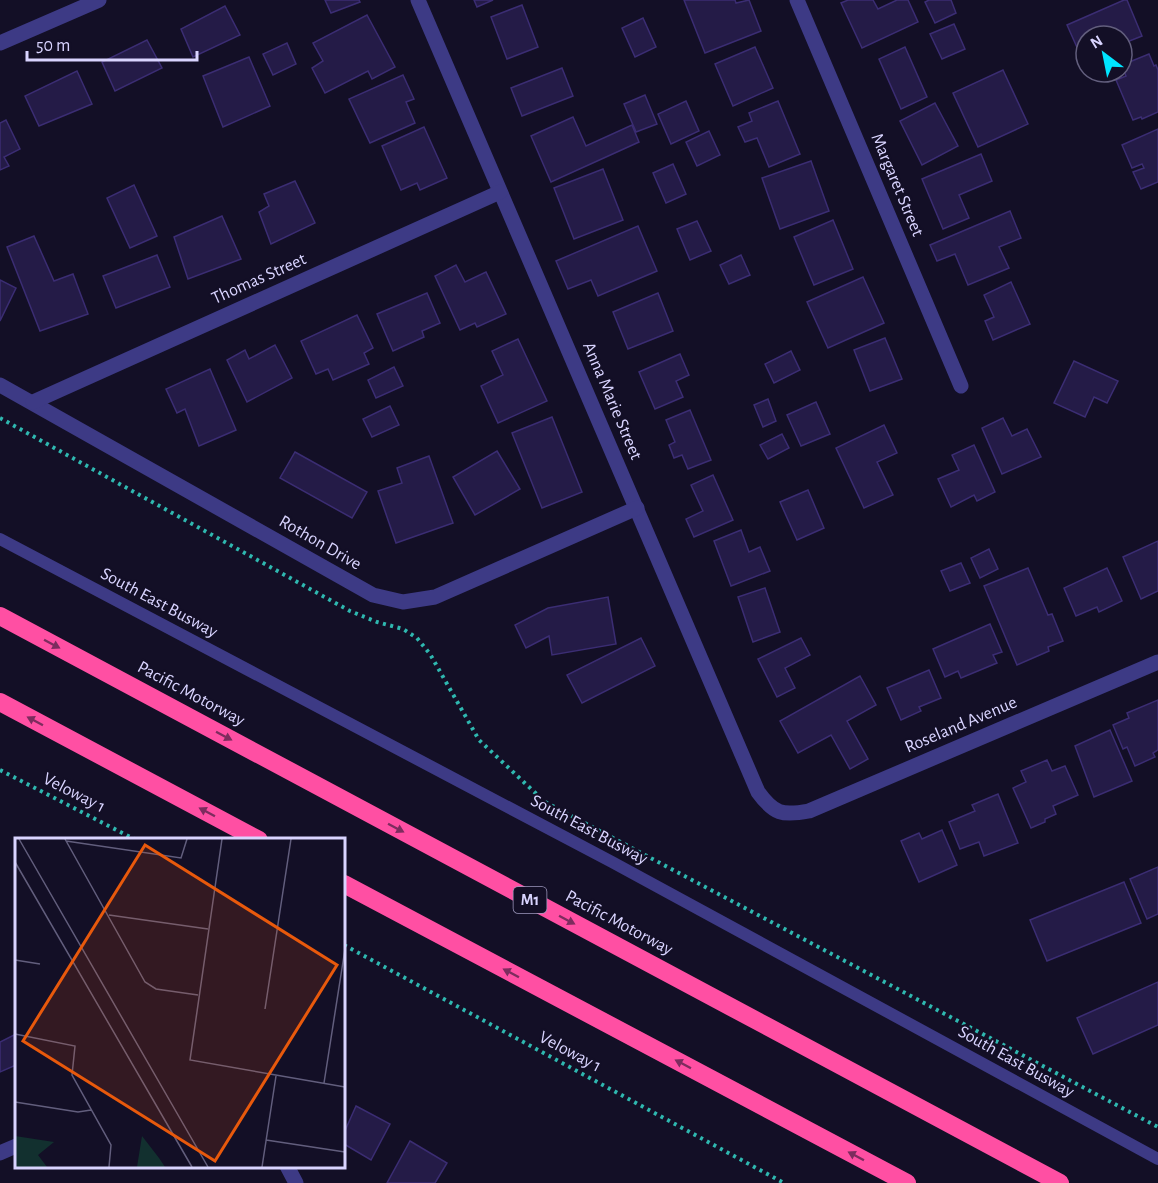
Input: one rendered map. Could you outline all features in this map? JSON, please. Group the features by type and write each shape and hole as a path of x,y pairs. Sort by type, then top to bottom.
{"highway":[{"name":"Pacific Motorway","path":"0,616 1060,1183"},
{"path":"0,702 255,838"},
{"path":"345,885 908,1183"}],"street":[{"path":"0,42 99,0"},
{"name":"Anna Marie Street","path":"418,0 758,792 767,805 778,813"},
{"name":"Margaret Street","path":"797,0 961,386"},
{"name":"Thomas Street","path":"33,402 500,192"},
{"name":"Rothon Drive","path":"0,385 373,595 403,602 435,597 637,508"},
{"name":"Roseland Avenue","path":"778,813 809,812 1158,662"},
{"path":"0,1153 15,1146"},
{"path":"288,1168 296,1183"}],"lane":[{"name":"South East Busway","path":"0,539 612,862 1158,1159"}],"path":[{"path":"0,418 350,611 403,629 417,638 430,654 479,740 545,802 1158,1127"},
{"name":"Veloway 1","path":"0,770 132,838"},
{"name":"Veloway 1","path":"345,946 784,1183"}],"building":[{"path":"325,0 359,0 360,2 331,13"},
{"path":"474,0 493,0 477,7"},
{"path":"684,0 735,0 736,3 749,0 761,31 705,53"},
{"path":"848,0 873,0 878,9 897,0 908,0 918,22 862,48 841,3"},
{"path":"951,0 956,13 935,23 925,2"},
{"path":"1127,0 1142,36 1134,39 1134,24 1074,24 1074,41 1067,25"},
{"path":"522,5 538,47 507,59 491,17"},
{"path":"225,6 240,35 193,57 181,29"},
{"path":"367,15 395,67 372,79 368,71 325,93 312,68 323,61 313,43"},
{"path":"643,18 656,47 635,57 622,28"},
{"path":"954,24 965,49 942,59 930,34"},
{"path":"147,40 162,68 115,91 102,62"},
{"path":"287,43 296,64 273,75 263,54"},
{"path":"755,47 773,88 733,106 715,64"},
{"path":"905,47 927,97 901,109 879,59"},
{"path":"1149,54 1154,66 1156,65 1158,112 1133,120 1118,84 1134,84 1134,60"},
{"path":"249,57 270,106 223,127 203,76"},
{"path":"562,68 573,96 522,116 511,88"},
{"path":"1003,70 1028,124 978,147 953,93"},
{"path":"77,71 92,104 39,126 25,96"},
{"path":"403,75 414,99 406,102 415,123 370,143 349,99"},
{"path":"645,95 657,124 636,132 624,104"},
{"path":"686,101 699,131 671,144 658,114"},
{"path":"778,101 800,154 769,167 757,138 745,142 738,127 752,121 749,113"},
{"path":"935,103 958,146 922,165 900,121"},
{"path":"573,117 586,146 632,125 639,142 551,182 531,136"},
{"path":"6,120 20,149 4,157 9,166 0,170 0,123"},
{"path":"424,127 447,178 420,190 417,183 401,190 382,146"},
{"path":"1158,129 1158,182 1141,189 1133,172 1144,168 1142,164 1132,168 1122,145"},
{"path":"709,131 720,155 697,166 686,142"},
{"path":"981,154 992,181 959,195 969,218 943,229 922,179"},
{"path":"811,161 829,211 780,229 762,178"},
{"path":"673,164 686,194 666,203 653,173"},
{"path":"603,169 623,220 574,239 554,188"},
{"path":"295,181 315,223 271,244 259,212 269,206 264,194"},
{"path":"134,185 157,236 130,248 107,198"},
{"path":"1010,211 1021,238 999,247 1009,268 968,285 955,254 937,261 930,245"},
{"path":"222,216 241,259 188,279 174,237"},
{"path":"833,220 853,269 814,285 794,237"},
{"path":"697,221 711,251 690,260 677,229"},
{"path":"638,226 657,271 598,296 591,280 568,289 556,261"},
{"path":"34,236 54,281 73,274 88,314 40,331 7,247"},
{"path":"157,255 170,287 116,308 103,276"},
{"path":"741,255 750,275 729,284 720,265"},
{"path":"456,265 465,282 486,272 506,314 477,327 475,323 460,330 435,276"},
{"path":"863,277 884,323 828,348 807,302"},
{"path":"0,280 16,288 0,321"},
{"path":"1011,282 1030,324 993,340 985,321 994,317 984,295"},
{"path":"427,293 440,323 422,331 424,337 393,351 377,314"},
{"path":"658,293 673,331 628,349 613,312"},
{"path":"357,315 373,348 364,353 369,364 333,380 328,369 316,374 301,341"},
{"path":"885,338 902,379 870,391 854,350"},
{"path":"518,339 547,401 498,423 481,386 503,375 492,351"},
{"path":"275,345 292,378 247,402 227,360 245,350 249,359"},
{"path":"791,351 800,370 774,383 765,364"},
{"path":"680,354 689,375 676,381 683,397 655,409 639,372"},
{"path":"1074,361 1118,381 1107,403 1094,397 1085,417 1054,403"},
{"path":"394,367 403,386 376,398 368,380"},
{"path":"210,369 236,430 199,446 185,409 177,413 166,389"},
{"path":"768,399 776,421 763,427 754,405"},
{"path":"816,402 830,434 801,446 787,415"},
{"path":"390,406 399,425 372,437 363,419"},
{"path":"690,410 711,460 688,469 682,455 674,458 669,445 675,442 666,420"},
{"path":"552,417 582,492 542,508 512,433"},
{"path":"1003,418 1012,436 1027,429 1041,457 1002,474 982,428"},
{"path":"884,425 897,453 877,462 893,495 864,508 836,448"},
{"path":"782,434 789,448 768,459 760,445"},
{"path":"974,445 995,492 977,501 974,495 951,507 938,479 959,470 952,455"},
{"path":"497,451 520,489 475,515 453,477"},
{"path":"295,452 367,492 352,518 280,478"},
{"path":"429,456 453,523 396,543 378,491 402,483 397,468"},
{"path":"713,475 733,520 694,537 686,519 703,511 691,485"},
{"path":"808,490 824,528 797,540 780,502"},
{"path":"741,530 749,552 760,547 770,571 731,586 714,541"},
{"path":"1158,541 1158,591 1141,599 1123,557"},
{"path":"989,549 998,569 980,578 971,558"},
{"path":"961,563 970,583 950,591 941,571"},
{"path":"1028,568 1048,615 1052,614 1063,641 1048,647 1049,651 1017,665 984,586"},
{"path":"1107,568 1122,601 1099,612 1097,607 1076,616 1064,588"},
{"path":"765,588 780,632 753,642 738,597"},
{"path":"608,597 616,644 552,655 549,636 526,648 515,625 548,608"},
{"path":"990,624 1002,652 993,655 997,663 961,678 958,671 945,677 933,649"},
{"path":"641,638 655,666 582,703 567,675"},
{"path":"801,638 810,655 785,668 795,688 777,697 758,659"},
{"path":"929,670 941,698 919,707 921,711 901,720 887,688"},
{"path":"860,676 876,705 847,721 868,759 850,769 831,735 798,753 780,721"},
{"path":"1158,700 1158,750 1153,753 1155,757 1135,766 1127,747 1123,749 1113,725 1129,718 1127,713"},
{"path":"1110,730 1132,781 1094,797 1075,746"},
{"path":"1047,760 1052,771 1065,766 1078,795 1053,806 1056,814 1031,828 1013,788 1026,782 1021,771"},
{"path":"998,794 1018,843 984,856 979,842 960,849 949,822 975,811 972,805"},
{"path":"942,830 957,865 919,882 901,841 919,833 922,839"},
{"path":"1158,867 1158,914 1147,919 1130,879"},
{"path":"1124,882 1141,923 1047,961 1030,920"},
{"path":"1158,982 1158,1025 1093,1054 1077,1018"},
{"path":"15,1034 15,1065 0,1072 0,1042"},
{"path":"356,1106 390,1124 371,1160 345,1145 345,1131"},
{"path":"410,1141 447,1163 435,1183 387,1183"}]}
